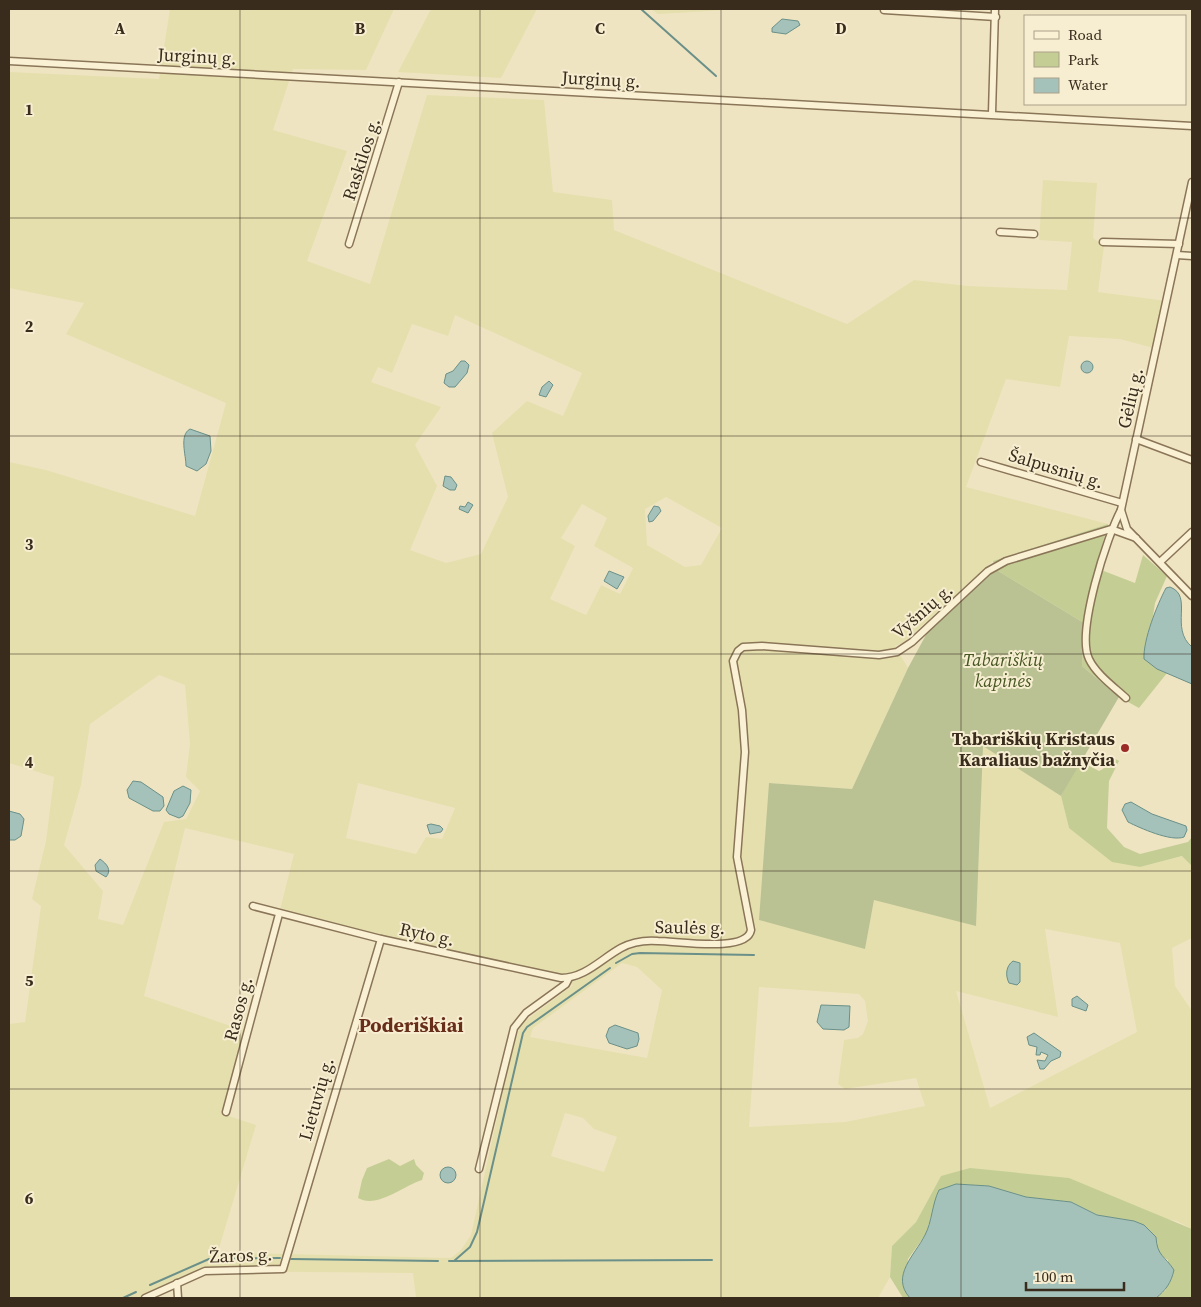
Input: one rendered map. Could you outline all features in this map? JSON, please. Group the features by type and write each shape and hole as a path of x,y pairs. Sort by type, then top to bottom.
{"street":[{"path":"992,114 996,18 994,9"},
{"path":"884,10 996,18"},
{"name":"Jurginų g.","path":"9,61 1192,126"},
{"name":"Raskilos g.","path":"349,244 399,82"},
{"name":"Gėlių g.","path":"1126,698 1094,667 1089,659 1087,648 1089,609 1111,529 1121,506 1192,182"},
{"path":"1000,232 1034,234"},
{"path":"1103,242 1179,244"},
{"path":"1177,255 1192,256"},
{"path":"1136,439 1192,460"},
{"name":"Šalpusnių g.","path":"981,462 1121,506"},
{"path":"1121,506 1128,529 1192,596"},
{"path":"1111,529 1136,538"},
{"name":"Vyšnių g.","path":"738,651 750,646 762,646 865,655 897,652 912,642 988,571 998,566 1111,529"},
{"path":"1160,562 1192,532"},
{"name":"Saulės g.","path":"479,1169 514,1028 526,1013 566,984 569,978 590,969 630,944 657,940 738,943 750,935 751,923 738,857 745,752 741,699 733,669 735,656 738,651"},
{"name":"Ryto g.","path":"252,906 380,939 569,978"},
{"name":"Rasos g.","path":"226,1112 279,914"},
{"name":"Lietuvių g.","path":"283,1269 380,939"},
{"name":"Žaros g.","path":"145,1298 195,1274 216,1269 283,1269"},
{"path":"178,1283 178,1298"}],"shaded area":[{"path":"170,9 394,9 366,70 293,69 273,130 347,151 307,261 370,284 427,95 544,100 553,192 612,200 614,230 847,324 914,280 968,286 1067,290 1072,242 1039,240 1043,180 1097,183 1093,238 1104,246 1098,292 1167,301 1157,349 1120,339 1069,336 1060,387 1006,379 966,487 1108,524 993,561 903,643 895,646 908,668 852,789 769,783 865,949 874,900 983,745 1061,796 1069,828 1140,867 1183,856 1192,866 1192,938 1172,948 1175,986 1192,1011 1192,1229 1177,1221 941,1176 916,1222 892,1246 890,1277 878,1298 416,1298 413,1273 214,1271 194,1277 149,1298 9,1298 9,1024 25,1022 41,906 32,899 46,841 54,777 9,763 9,462 46,470 195,516 226,403 66,334 84,303 9,288 9,72 159,79","holes":["455,315 582,373 563,416 527,401 492,433 508,497 481,554 446,563 410,550 437,486 415,445 441,407 371,382 378,367 392,373 412,324 448,336","666,497 722,528 701,565 685,567 647,545 645,509","582,504 607,518 594,546 633,568 620,594 601,585 586,615 550,599 575,546 561,538","159,675 185,685 190,744 186,777 200,791 186,819 164,822 123,925 98,919 103,891 64,845 81,785 90,724","358,783 455,808 442,839 426,837 416,854 346,838","185,828 294,854 279,914 573,985 521,1024 513,1046 471,1235 461,1250 451,1258 246,1253 217,1255 256,1125 223,1114 245,1031 144,996","1045,929 1120,943 1137,1032 990,1108 956,991 1058,1017","622,963 637,967 662,990 647,1058 530,1037 533,1028","759,987 859,994 865,1001 868,1021 863,1034 858,1038 844,1040 838,1084 845,1089 916,1078 925,1106 845,1122 749,1127","565,1113 583,1118 594,1129 617,1137 604,1172 551,1156"]},
{"path":"431,9 537,9 501,78 398,72"},
{"path":"651,9 741,9 658,14"}],"green space":[{"path":"1108,524 1096,568 1135,583 1143,555 1167,576 1155,603 1151,629 1145,645 1157,669 1167,673 1139,708 1119,697 1082,666 1084,623 995,569 993,561"},
{"name":"Tabariškių kapinės","path":"995,569 1084,623 1082,666 1119,697 1061,796 983,746 976,926 874,900 865,949 759,920 769,783 852,789 908,668 927,633"},
{"path":"1112,757 1119,761 1109,781 1107,828 1124,847 1140,854 1188,842 1192,837 1192,866 1182,856 1140,867 1112,862 1069,828 1061,796 1080,761 1099,771 1103,769"},
{"path":"389,1159 400,1166 414,1159 416,1165 424,1173 422,1180 382,1199 365,1201 358,1198 367,1168"},
{"path":"970,1168 1069,1178 1192,1229 1192,1298 1156,1298 1166,1290 1168,1260 1159,1251 1156,1237 1134,1221 1097,1215 1071,1202 1026,1197 989,1186 956,1184 939,1190 926,1234 908,1259 906,1293 910,1298 903,1298 890,1277 892,1246 916,1222 941,1176"}],"water":[{"path":"782,19 798,21 800,25 786,34 772,32 772,28"},
{"path":"461,361 465,361 469,365 467,373 455,387 449,387 444,383 446,374 453,371"},
{"path":"1089,361 1092,362 1092,372 1085,373 1082,372 1081,365 1082,362"},
{"path":"549,381 553,385 546,397 539,395 542,387"},
{"path":"190,429 210,436 211,451 206,464 197,471 186,466 184,440"},
{"path":"445,476 451,477 457,485 455,490 450,490 443,486"},
{"path":"468,502 473,505 468,513 459,509 460,506 465,507"},
{"path":"654,506 659,507 661,511 653,521 649,522 648,516"},
{"path":"609,571 624,577 617,589 604,581"},
{"path":"1170,587 1177,591 1180,598 1182,631 1185,639 1192,647 1192,684 1157,669 1144,659 1144,651 1151,623 1166,588"},
{"path":"133,781 141,782 163,797 164,806 160,811 153,811 129,798 127,790"},
{"path":"183,786 191,790 190,803 183,816 179,818 169,814 166,810 174,791"},
{"path":"1131,802 1152,814 1186,826 1187,830 1184,837 1171,838 1128,822 1122,810 1125,804"},
{"path":"9,811 20,814 24,819 21,836 15,840 9,840"},
{"path":"427,825 440,826 443,829 441,832 430,834"},
{"path":"100,859 108,867 109,872 106,877 96,871 95,865"},
{"path":"1013,961 1020,963 1020,982 1017,985 1009,983 1007,977 1008,968"},
{"path":"1077,996 1088,1005 1086,1011 1072,1006 1072,999"},
{"path":"821,1005 850,1006 849,1027 844,1030 823,1029 817,1022"},
{"path":"615,1025 638,1033 637,1046 627,1049 609,1043 606,1036 609,1028"},
{"path":"1034,1033 1061,1052 1060,1057 1051,1061 1044,1069 1040,1069 1037,1060 1045,1061 1048,1055 1041,1052 1040,1055 1036,1055 1037,1047 1029,1045 1027,1037"},
{"path":"448,1167 456,1175 448,1183 440,1175"},
{"path":"956,1184 989,1186 1026,1197 1071,1202 1097,1215 1134,1221 1144,1225 1156,1237 1160,1252 1174,1270 1170,1282 1156,1298 910,1298 904,1290 902,1282 906,1266 927,1230 939,1190"}],"waterway":[{"path":"641,9 716,76"},
{"path":"616,963 632,954 640,953 754,955"},
{"path":"454,1261 470,1247 477,1232 523,1033 527,1027 610,968"},
{"path":"150,1285 209,1259 280,1258"},
{"path":"291,1259 438,1261"},
{"path":"449,1261 712,1260"},
{"path":"123,1298 136,1292"}],"place":[{"name":"Tabariškių Kristaus Karaliaus bažnyčia","path":"1125,748"}],"district":[{"name":"Poderiškiai","path":"411,1025"}]}
